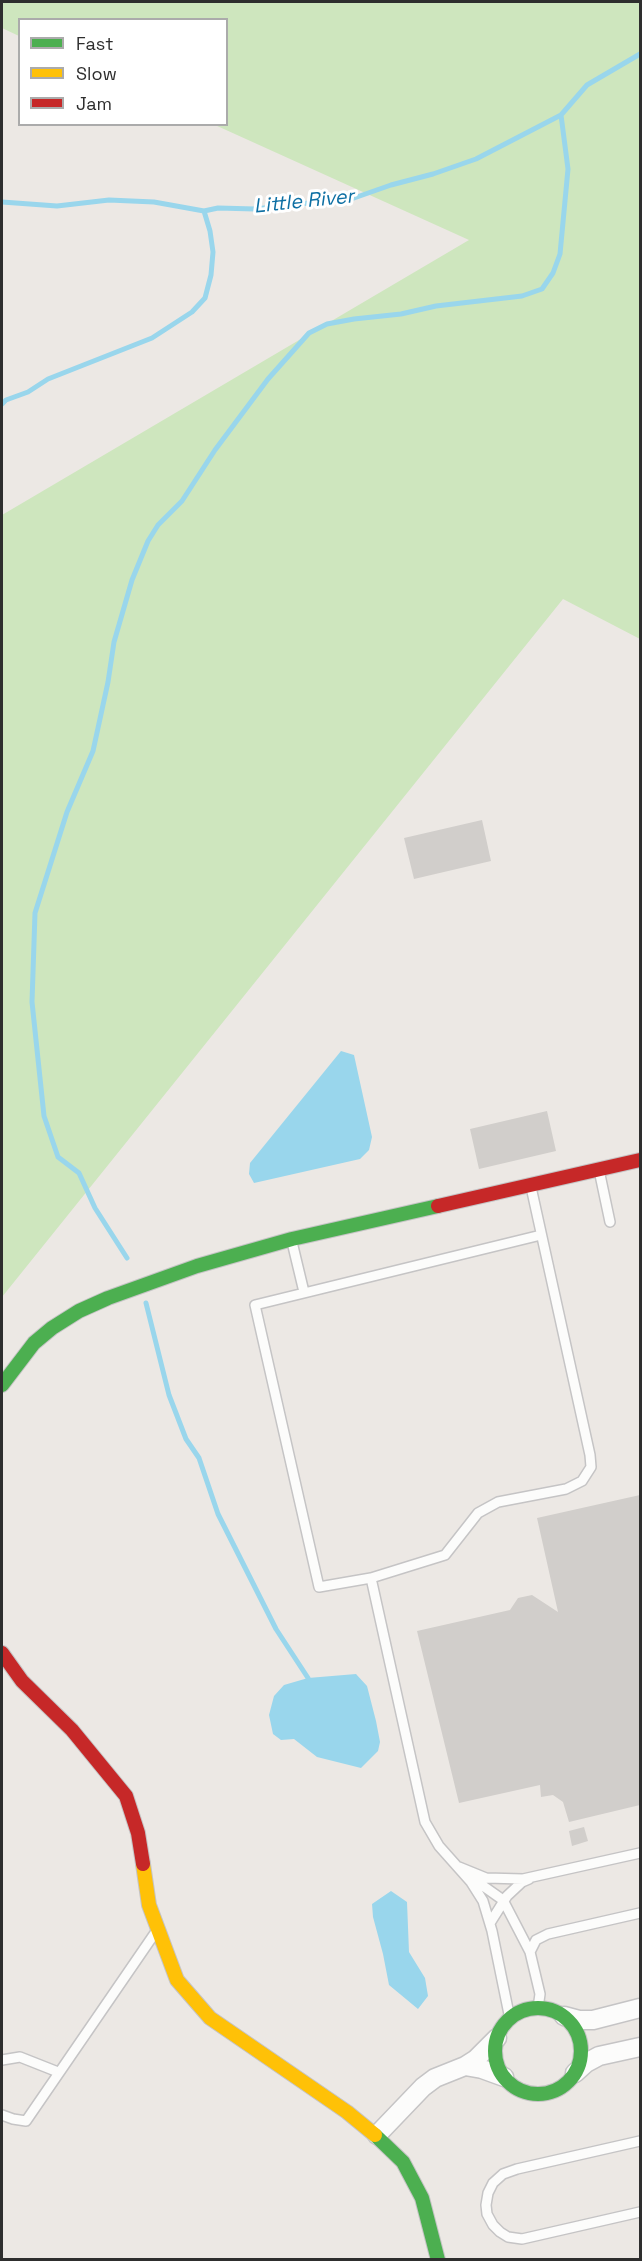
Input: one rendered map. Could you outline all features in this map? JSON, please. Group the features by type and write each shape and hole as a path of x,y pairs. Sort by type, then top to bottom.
{"street":[{"path":"2,1385 34,1343 79,1311 108,1298 197,1266 292,1239 640,1160"},
{"path":"2,1653 22,1681 72,1730 126,1796 138,1833 149,1905 177,1980 210,2018 347,2112 377,2135 403,2162 422,2199 438,2259"},
{"path":"377,2135 423,2087 448,2072 465,2066 486,2051 510,2019 525,2010 538,2008 552,2010 579,2020 593,2020 640,2008"},
{"path":"564,2016 579,2036 580,2060 575,2073"},
{"path":"498,2038 496,2051 498,2065 504,2077 514,2086 527,2092 540,2093 566,2084 586,2063 599,2056 640,2047"},
{"path":"465,2066 504,2077"}],"lane":[{"path":"599,1170 610,1222"},
{"path":"531,1186 591,1467 582,1481 566,1489 498,1502 478,1513 445,1555 371,1578 319,1587 255,1305 541,1235"},
{"path":"292,1239 304,1292"},
{"path":"371,1578 425,1822 440,1846 471,1882 483,1901 490,1923 510,2019"},
{"path":"455,1865 486,1878 506,1880 640,1853"},
{"path":"455,1865 503,1900 530,1952 540,1994 538,2008"},
{"path":"490,1923 503,1900 522,1882 534,1876"},
{"path":"530,1952 536,1940 548,1934 640,1913"},
{"path":"2,2115 27,2121 58,2072 158,1928"},
{"path":"2,2060 20,2057 58,2072"},
{"path":"640,2141 503,2174 488,2193 486,2205 487,2214 500,2232 508,2237 522,2239 640,2212"}],"green space":[{"path":"2,2 640,2 640,639 563,599 2,1297 2,515 469,240 217,126 228,126 228,18 18,18 18,36 2,28"}],"water":[{"path":"341,1051 354,1055 372,1137 369,1150 360,1159 254,1183 249,1174 250,1163"},
{"path":"356,1674 367,1686 380,1742 378,1751 361,1768 317,1757 294,1739 281,1740 273,1734 269,1715 274,1696 284,1685 308,1678"},
{"path":"391,1891 407,1902 409,1952 425,1978 428,1996 418,2009 389,1985 373,1917 372,1904"}],"building":[{"path":"482,820 491,861 414,879 404,838"},
{"path":"547,1111 556,1151 479,1169 470,1129"},
{"path":"640,1495 640,1805 569,1822 563,1802 553,1795 541,1797 540,1785 459,1803 417,1631 510,1610 518,1598 532,1595 558,1612 537,1518"},
{"path":"584,1827 588,1841 572,1846 569,1831"}],"waterway":[{"name":"Little River","path":"2,202 57,206 109,200 154,202 204,211 218,208 255,209 354,198 476,159 561,115 587,85 640,54"},
{"path":"127,1258 95,1208 79,1173 58,1157 44,1116 32,1002 35,913 67,812 93,751 114,642 132,580 148,541 158,525 182,501 215,450 268,379 309,333 327,324 401,314 436,306 522,296 542,289 553,273 560,254 568,169 561,115"},
{"path":"2,404 6,400 28,392 48,379 152,338 192,312 205,298 211,275 213,252 204,211"},
{"path":"146,1303 169,1395 186,1439 199,1458 218,1514 276,1629 308,1678"}],"traffic: fast":[{"path":"2,1385 34,1343 52,1328 79,1311 108,1298 197,1266 292,1239 438,1206"},
{"path":"538,2008 554,2012 568,2021 577,2035 581,2051 577,2067 568,2081 554,2090 538,2094 522,2090 508,2081 499,2067 495,2051 499,2035 508,2021 522,2012 538,2008"},
{"path":"375,2135 403,2162 422,2198 438,2260"}],"traffic: slow":[{"path":"143,1864 149,1905 177,1980 210,2018 347,2112 375,2135"}],"traffic: jam":[{"path":"438,1206 640,1160"},
{"path":"2,1653 22,1681 72,1730 126,1796 138,1833 143,1864"}]}
